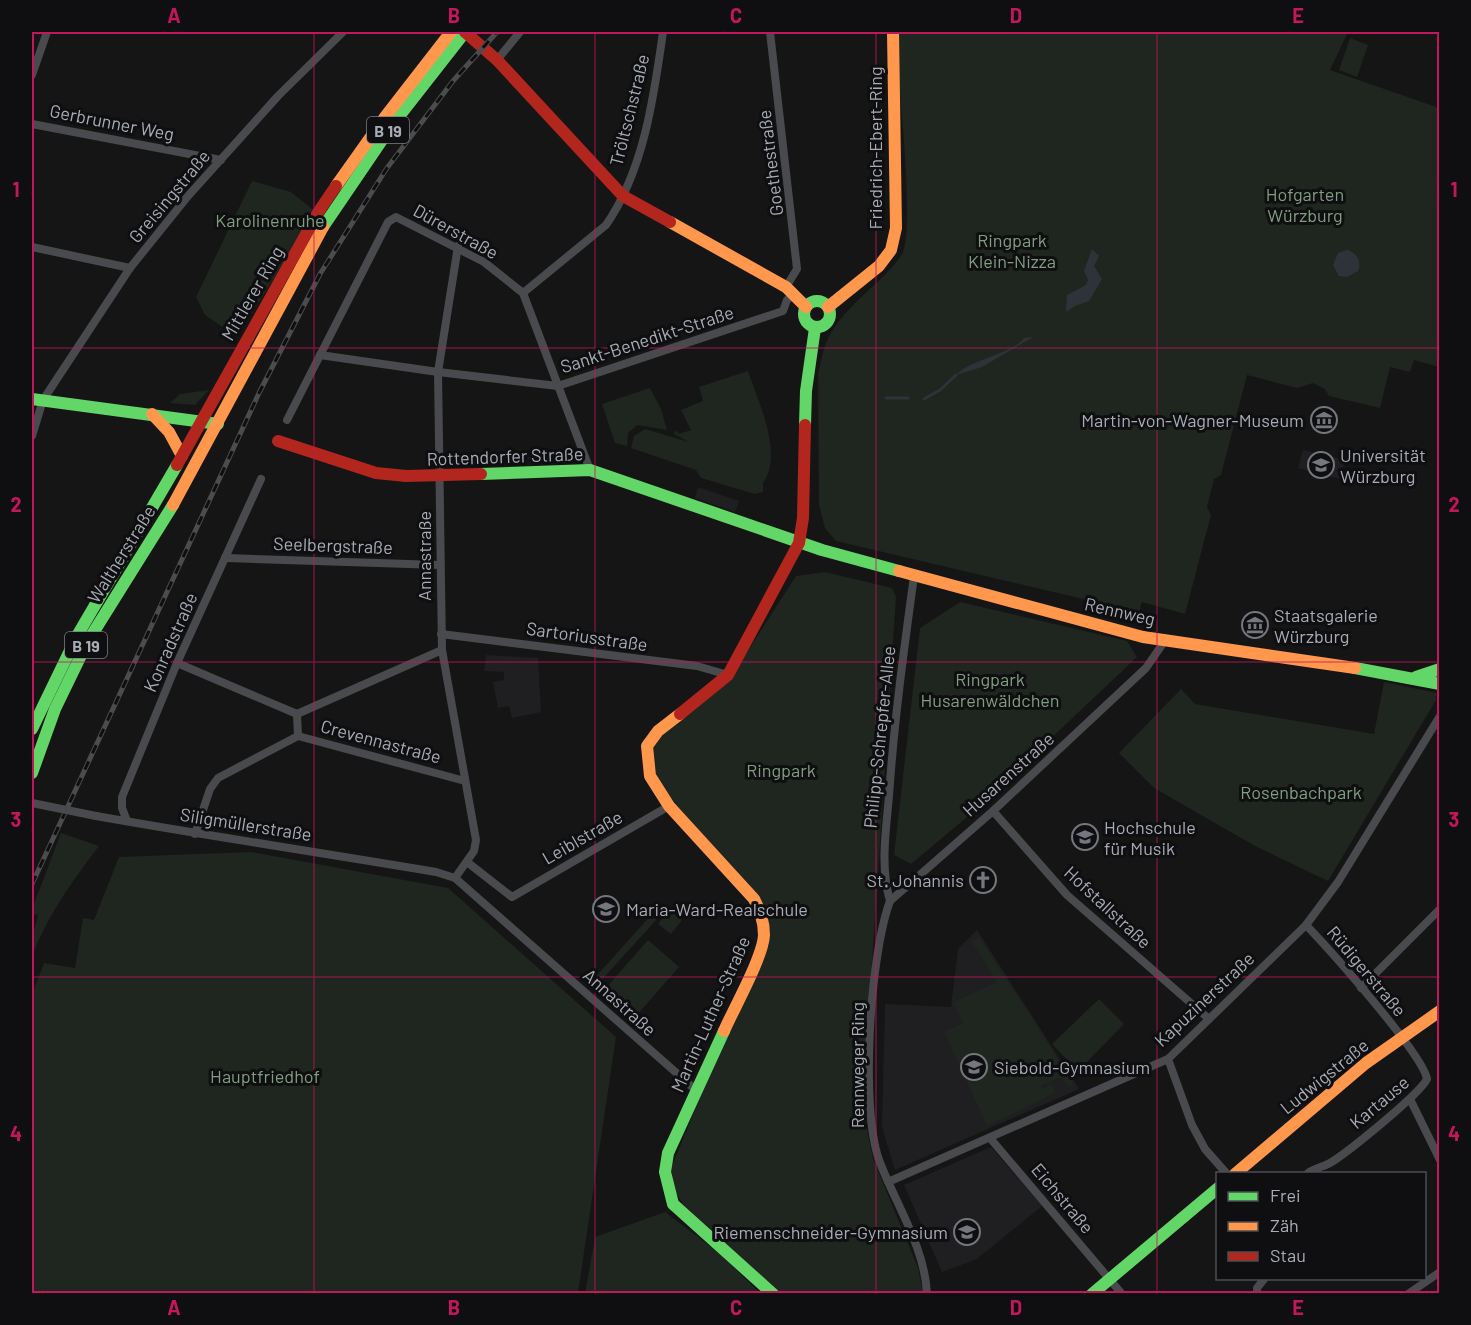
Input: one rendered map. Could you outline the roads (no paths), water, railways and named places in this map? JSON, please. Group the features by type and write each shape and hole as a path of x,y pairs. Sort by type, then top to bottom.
{"main road":[{"name":"Friedrich-Ebert-Ring","path":"798,543 803,519 806,391 815,328 828,322 830,314 828,308 879,266 891,250 896,228 893,32"},
{"path":"467,33 497,60 623,196 790,291 806,307"},
{"name":"B 19","path":"450,40 467,33"},
{"name":"Mittlerer Ring","path":"200,421 319,211 386,117 450,40"},
{"name":"Mittlerer Ring","path":"218,424 328,218 450,40"},
{"path":"806,307 818,301 828,308"},
{"path":"806,307 804,319 815,328"},
{"path":"37,400 218,424"},
{"path":"152,414 175,441 182,456"},
{"name":"Waltherstraße","path":"32,729 77,636 154,508 200,421"},
{"name":"Waltherstraße","path":"32,773 55,709 88,641 169,511 218,424"},
{"name":"Rottendorfer Straße","path":"278,441 376,472 440,477 590,470 798,543"},
{"name":"Rennweg","path":"798,543 1143,637 1440,684"},
{"name":"Martin-Luther-Straße","path":"773,1293 678,1208 670,1197 665,1172 668,1153 759,954 764,937 764,921 754,899 669,806 648,771 647,746 658,731 728,675 798,543"},
{"path":"1412,678 1440,669"},
{"name":"Ludwigstraße","path":"1235,1172 1366,1062 1440,1011"},
{"path":"1092,1293 1216,1190"}],"street":[{"path":"32,75 47,32"},
{"name":"Greisingstraße","path":"32,436 37,400 130,268 278,96 343,32"},
{"path":"497,60 520,32"},
{"name":"Tröltschstraße","path":"523,293 606,225 623,196 643,136 655,88 663,32"},
{"name":"Goethestraße","path":"770,32 797,269 790,291"},
{"name":"Gerbrunner Weg","path":"32,124 221,160"},
{"name":"Dürerstraße","path":"320,355 393,217 458,246 484,262 523,293"},
{"name":"Annastraße","path":"458,246 438,372 441,634 476,840 474,851 455,878 698,1091"},
{"path":"32,247 130,268"},
{"name":"Sankt-Benedikt-Straße","path":"320,355 558,386 783,311 790,291"},
{"path":"523,293 590,470"},
{"path":"287,420 320,355"},
{"name":"Konradstraße","path":"127,822 122,797 177,663 261,479"},
{"name":"Seelbergstraße","path":"225,558 439,565"},
{"name":"Philipp-Schrepfer-Allee","path":"890,901 883,878 885,836 914,576"},
{"name":"Sartoriusstraße","path":"441,634 697,666 728,675"},
{"name":"Husarenstraße","path":"890,901 993,810 1146,668 1166,639"},
{"path":"297,714 442,650"},
{"name":"Crevennastraße","path":"177,663 297,714 298,736 465,781"},
{"name":"Kapuzinerstraße","path":"888,1182 1168,1059 1306,925 1338,882 1440,716"},
{"path":"195,834 210,789 218,778 298,736"},
{"name":"Siligmüllerstraße","path":"32,803 195,834 253,840 436,872 455,878"},
{"name":"Leiblstraße","path":"467,862 512,897 669,806"},
{"name":"Hofstallstraße","path":"993,810 1067,895 1209,1019"},
{"name":"Rennweger Ring","path":"890,901 882,921 876,973 870,1113 874,1142 924,1268 927,1293"},
{"path":"1361,988 1440,909"},
{"name":"Rüdigerstraße","path":"1306,925 1401,1038"},
{"name":"Kartause","path":"1310,1172 1330,1163 1424,1086 1426,1073 1401,1038"},
{"path":"1168,1059 1192,1125 1205,1149 1226,1172"},
{"path":"1410,1099 1440,1160"},
{"name":"Eichstraße","path":"990,1138 1122,1293"},
{"path":"1408,1293 1440,1272"},
{"path":"1257,1293 1257,1288 1263,1280"}],"waterway":[{"path":"924,399 940,390 956,375"},
{"path":"886,398 908,398"}],"railway":[{"path":"32,884 259,393 320,274 387,168 453,81 497,32"}],"place":[{"name":"Martin-von-Wagner-Museum","path":"1324,420"},
{"name":"Universität Würzburg","path":"1321,465"},
{"name":"Staatsgalerie Würzburg","path":"1255,625"},
{"name":"Hochschule für Musik","path":"1085,837"},
{"name":"St. Johannis","path":"983,880"},
{"name":"Maria-Ward-Realschule","path":"606,909"},
{"name":"Siebold-Gymnasium","path":"974,1067"},
{"name":"Riemenschneider-Gymnasium","path":"967,1232"}],"park label":[{"name":"Hofgarten Würzburg","path":"1305,204"},
{"name":"Karolinenruhe","path":"270,220"},
{"name":"Ringpark Klein-Nizza","path":"1012,250"},
{"name":"Ringpark Husarenwäldchen","path":"990,689"},
{"name":"Ringpark","path":"781,770"},
{"name":"Rosenbachpark","path":"1301,792"},
{"name":"Hauptfriedhof","path":"265,1076"}]}
